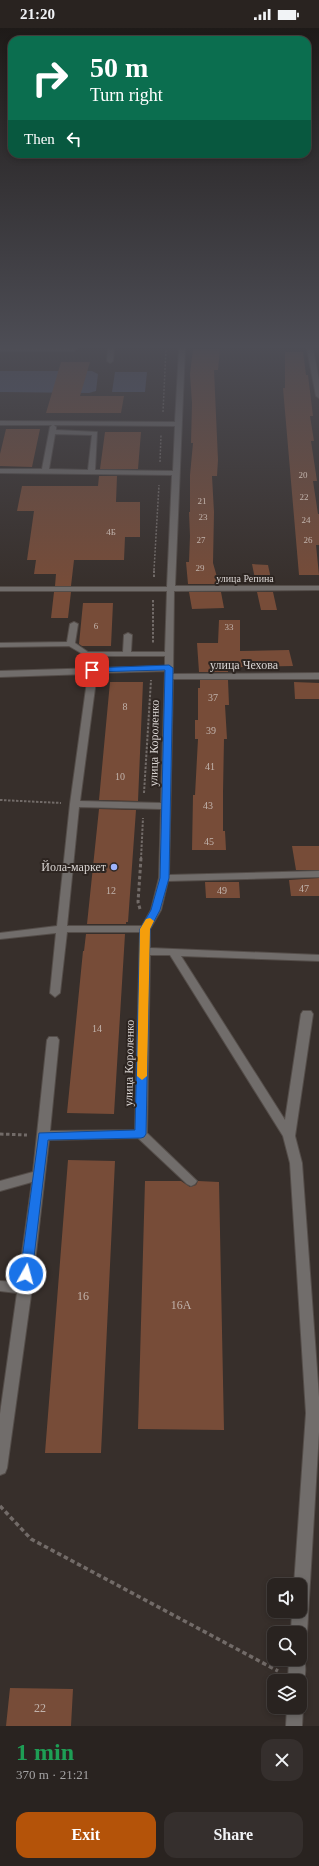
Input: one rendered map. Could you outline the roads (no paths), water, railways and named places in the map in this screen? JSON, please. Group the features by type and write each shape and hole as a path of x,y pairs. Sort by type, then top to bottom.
{"street":[{"path":"45,471 53,428"},
{"name":"улица Короленко","path":"141,1134 145,929 156,910 164,878 169,654 178,428"},
{"path":"52,432 95,433 91,472"},
{"path":"0,471 176,473"},
{"name":"улица Репина","path":"0,590 319,588"},
{"path":"71,644 74,624"},
{"path":"127,654 128,635"},
{"path":"0,645 71,644 86,654 169,654"},
{"path":"0,674 43,674 92,670 169,668"},
{"path":"55,993 75,804 92,670"},
{"name":"улица Чехова","path":"169,677 319,676"},
{"path":"75,804 166,806"},
{"path":"164,878 319,874"},
{"path":"0,936 62,929 145,929"},
{"path":"145,951 319,958"},
{"path":"174,953 288,1136 296,1162 313,1413 299,1626"},
{"path":"288,1136 307,1014"},
{"path":"0,1468 39,1175 53,1040"},
{"path":"43,1136 141,1134 191,1181"},
{"path":"0,1186 39,1175"},
{"path":"0,1286 25,1288"},
{"path":"294,1726 295,1714"}],"place":[{"name":"Йола-маркет","path":"114,867"}]}
